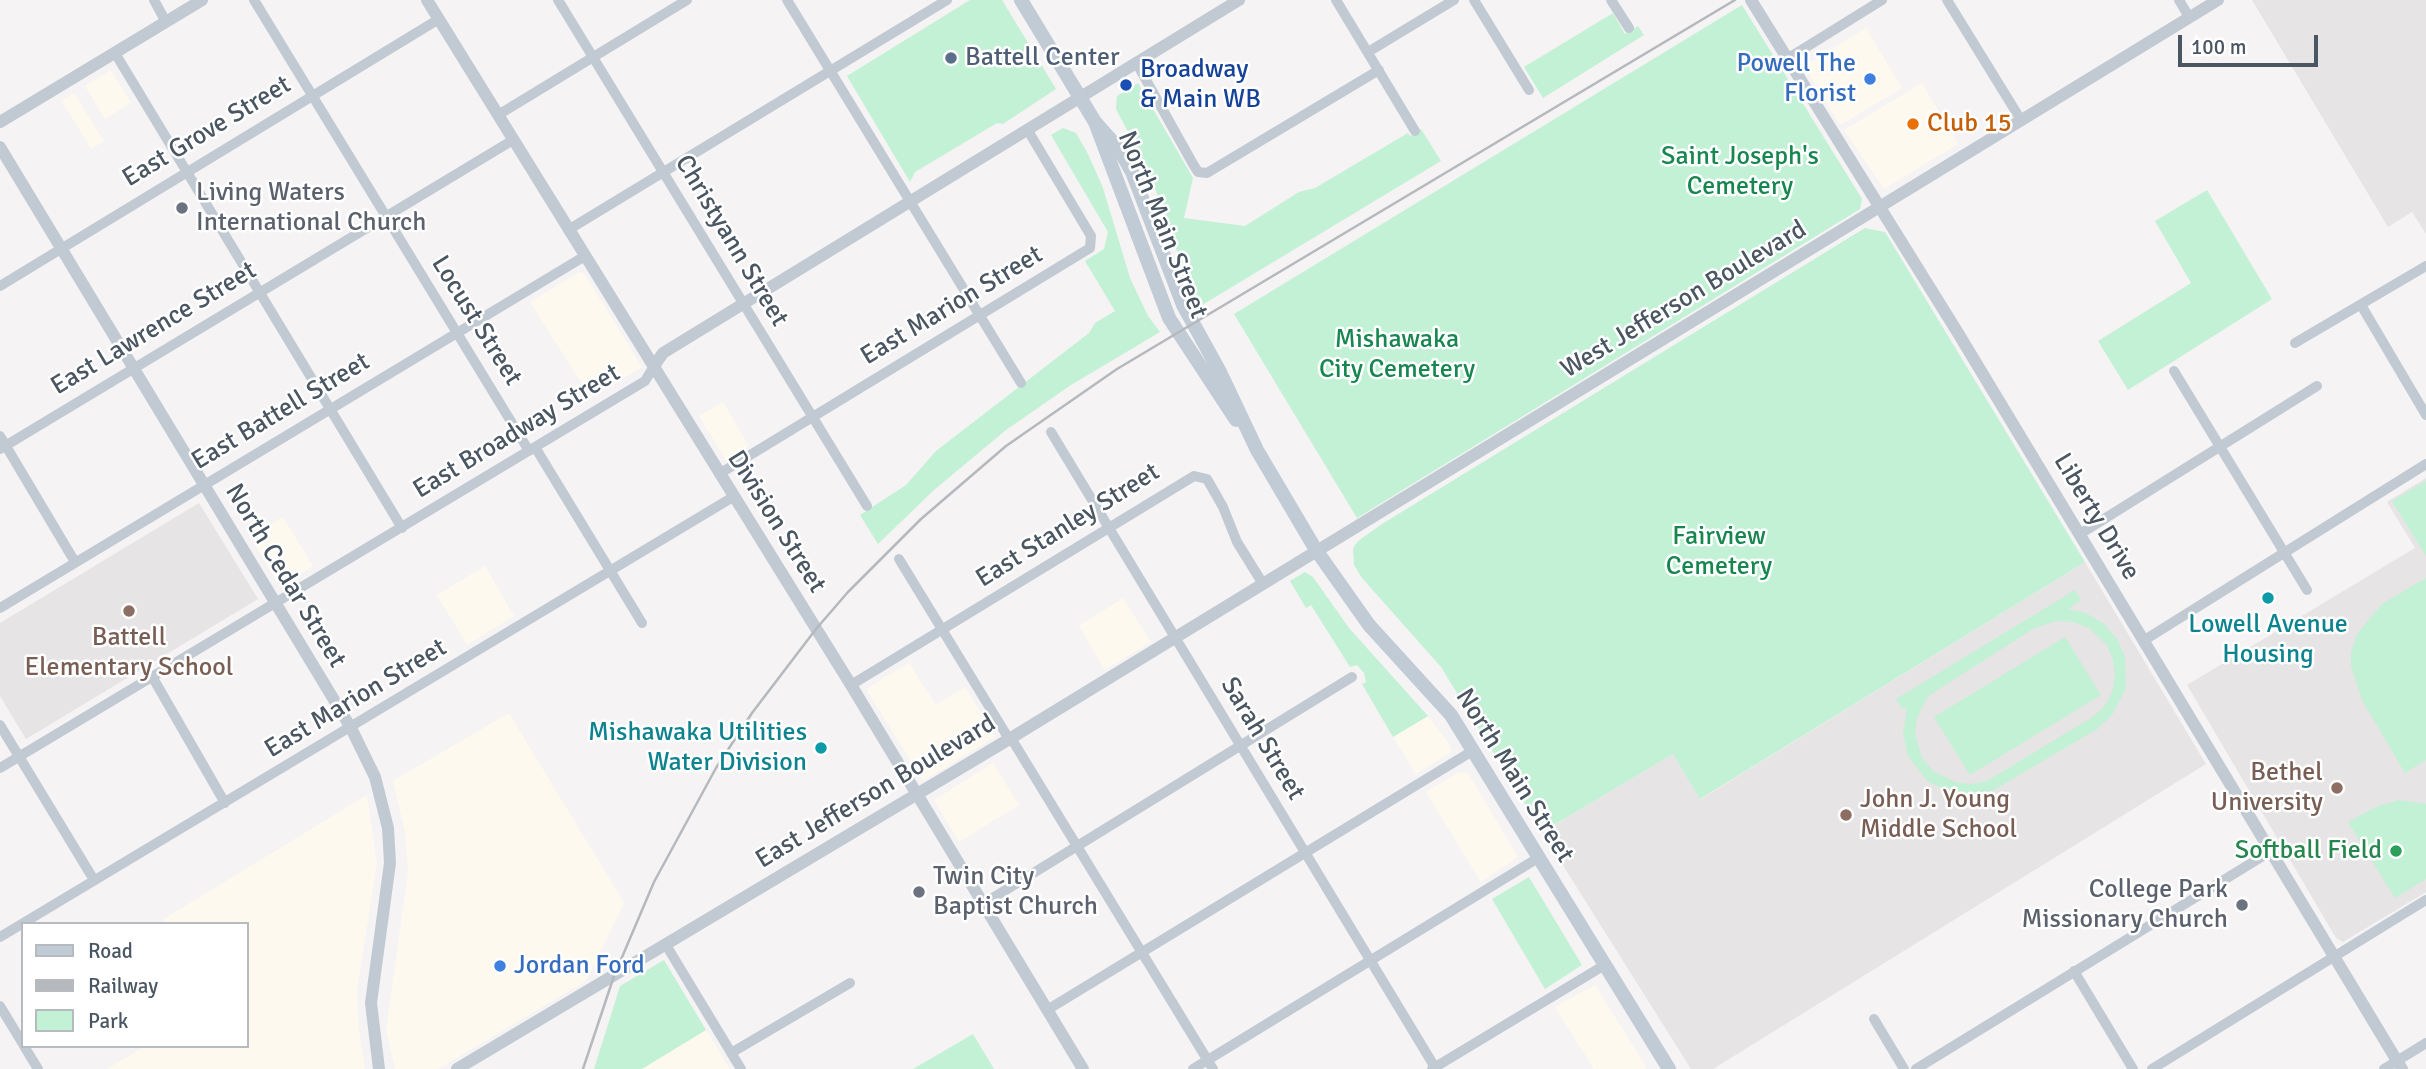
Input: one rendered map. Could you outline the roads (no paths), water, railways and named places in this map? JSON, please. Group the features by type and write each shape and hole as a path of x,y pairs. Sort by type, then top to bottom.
{"main road":[{"name":"North Main Street","path":"1021,0 1095,122 1119,149 1132,172 1183,305 1220,372 1257,450 1316,550 1369,625 1451,715 1603,966 1669,1069"}],"street":[{"path":"154,0 166,22"},
{"path":"0,122 202,0"},
{"name":"Locust Street","path":"254,0 457,333 642,623"},
{"name":"Division Street","path":"429,0 568,230 851,685 1083,1069"},
{"name":"Christyann Street","path":"558,0 867,506"},
{"path":"498,115 687,0"},
{"path":"787,0 1021,383"},
{"path":"568,230 947,0"},
{"name":"East Broadway Street","path":"0,768 645,381 663,353 1239,0"},
{"path":"1336,0 1415,131"},
{"path":"1368,52 1454,0"},
{"path":"1474,0 1529,90"},
{"path":"1611,0 1629,29"},
{"name":"Liberty Drive","path":"1751,0 2080,534 2402,1066"},
{"path":"1787,59 1882,0"},
{"path":"1947,0 2021,120"},
{"path":"2179,0 2189,17"},
{"name":"West Jefferson Boulevard","path":"1316,550 2218,0"},
{"name":"East Grove Street","path":"0,286 439,19"},
{"path":"115,53 402,528"},
{"path":"1136,62 1198,172 1207,173 1379,70"},
{"name":"East Marion Street","path":"719,474 1092,245 1091,236 1027,129"},
{"name":"East Lawrence Street","path":"2,444 513,140"},
{"name":"North Cedar Street","path":"0,147 351,728 375,777 389,836 388,889 371,1003 380,1069"},
{"name":"East Battell Street","path":"0,608 585,256"},
{"path":"2295,343 2426,266"},
{"path":"2361,305 2426,415"},
{"path":"2174,371 2307,590"},
{"path":"2080,534 2316,386"},
{"name":"Sarah Street","path":"1051,432 1434,1068"},
{"path":"2,444 75,562"},
{"path":"2143,640 2426,464"},
{"name":"East Stanley Street","path":"851,685 1108,527 1200,475 1207,479 1223,507 1237,542 1263,584"},
{"name":"East Marion Street","path":"25,922 733,496"},
{"name":"East Jefferson Boulevard","path":"457,1069 918,795 1316,550"},
{"path":"899,559 1210,1065"},
{"path":"983,904 1353,677"},
{"path":"153,678 225,803"},
{"path":"0,725 94,880"},
{"path":"1047,1010 1474,750"},
{"path":"1916,1069 2271,851"},
{"path":"1193,1069 1210,1065 1370,961 1538,858"},
{"path":"2152,1069 2426,900"},
{"name":"East Marion Street","path":"0,937 21,924"},
{"path":"666,945 741,1069"},
{"path":"1434,1068 1603,966"},
{"path":"2074,971 2133,1069"},
{"path":"732,1053 850,983"},
{"path":"0,1006 21,1040"},
{"path":"1874,1019 1904,1069"},
{"path":"2384,1069 2402,1066 2426,1043"},
{"path":"26,1048 38,1069"}],"railway":[{"path":"583,1069 614,976 654,882 716,768 752,713 816,629 848,592 921,519 1006,446 1117,369 1735,0"}],"place":[{"name":"Battell Center","path":"951,58"},
{"name":"Powell The Florist","path":"1870,79"},
{"name":"Broadway & Main WB","path":"1126,85"},
{"name":"Club 15","path":"1913,124"},
{"name":"Living Waters International Church","path":"182,208"},
{"name":"Lowell Avenue Housing","path":"2268,598"},
{"name":"Battell Elementary School","path":"129,611"},
{"name":"Mishawaka Utilities Water Division","path":"821,748"},
{"name":"Bethel University","path":"2337,788"},
{"name":"John J. Young Middle School","path":"1846,815"},
{"name":"Softball Field","path":"2396,851"},
{"name":"Twin City Baptist Church","path":"919,892"},
{"name":"College Park Missionary Church","path":"2242,905"},
{"name":"Jordan Ford","path":"500,966"}],"park label":[{"name":"Saint Joseph's Cemetery","path":"1740,172"},
{"name":"Mishawaka City Cemetery","path":"1397,355"},
{"name":"Fairview Cemetery","path":"1719,552"}]}
